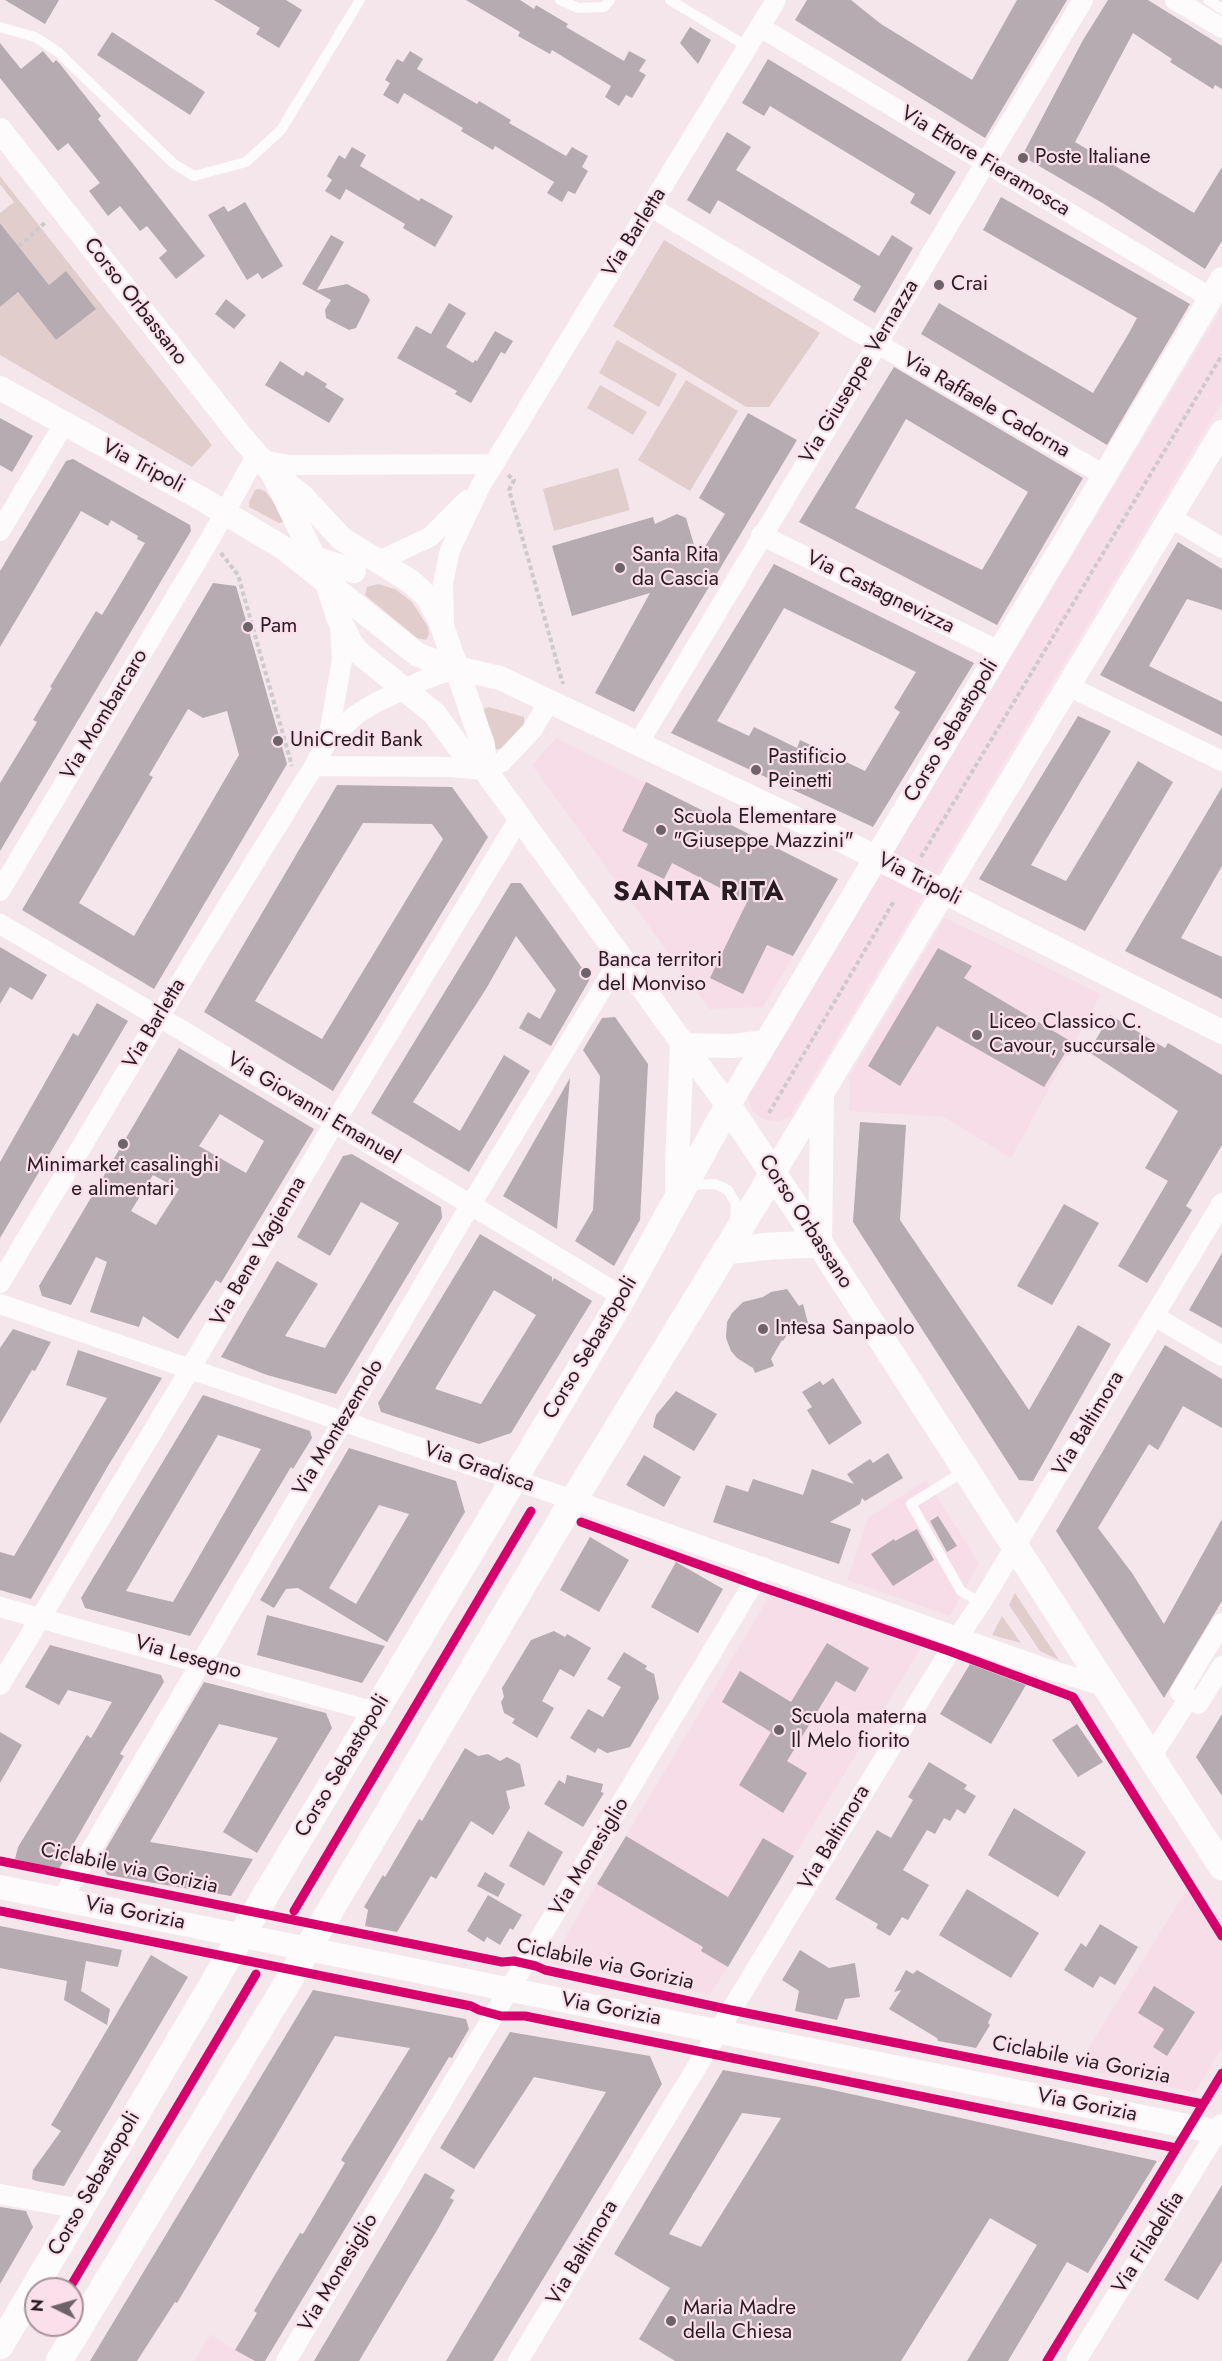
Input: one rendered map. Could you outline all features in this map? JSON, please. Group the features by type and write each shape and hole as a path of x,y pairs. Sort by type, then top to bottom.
{"main road":[{"name":"Corso Orbassano","path":"728,1106 820,1244 1222,1867"},
{"name":"Corso Sebastopoli","path":"0,2346 623,1296 728,1106"},
{"path":"59,2361 573,1500 773,1173"},
{"path":"730,1245 820,1244"}],"street":[{"name":"Via Barletta","path":"446,639 443,604 446,566 456,535 481,485 776,0"},
{"name":"Via Giuseppe Vernazza","path":"638,744 1083,0"},
{"path":"1175,0 1222,28"},
{"name":"Via Ettore Fieramosca","path":"760,27 986,163 1216,289"},
{"name":"Corso Orbassano","path":"0,130 264,464"},
{"name":"Via Raffaele Cadorna","path":"651,207 878,344 1104,475"},
{"name":"Corso Sebastopoli","path":"728,1106 1216,289"},
{"name":"Via Tripoli","path":"0,388 225,512 285,549 328,586 417,655 456,668 500,678 876,859 1222,1032"},
{"path":"0,531 64,424"},
{"path":"773,1173 1222,432"},
{"path":"264,464 267,461 290,465 492,464"},
{"path":"264,464 315,558 328,586 338,617 351,643 358,652 435,714 458,746 485,770"},
{"path":"264,464 303,496 342,539 421,589 433,605 483,745 485,770"},
{"name":"Via Mombarcaro","path":"0,891 225,512 264,464"},
{"path":"328,586 354,571 430,537 481,485"},
{"path":"1170,517 1222,548"},
{"name":"Via Castagnevizza","path":"761,535 999,651"},
{"path":"285,549 354,571"},
{"path":"328,740 342,660 338,617"},
{"path":"328,740 357,714 405,688 456,668"},
{"path":"1068,686 1222,761"},
{"path":"312,770 450,767 485,770 502,762 556,705"},
{"name":"Via Barletta","path":"0,1283 159,1017 312,770 328,740"},
{"name":"Corso Orbassano","path":"485,770 728,1106"},
{"name":"Via Bene Vagienna","path":"0,1685 335,1122 519,819"},
{"name":"Via Giovanni Emanuel","path":"0,924 623,1296"},
{"name":"Via Montezemolo","path":"62,1899 200,1661 620,959"},
{"path":"681,1192 677,1163 682,1045 732,1046 766,1042"},
{"path":"820,1244 822,1092"},
{"name":"Via Baltimora","path":"518,2361 958,1636 981,1603 1222,1203"},
{"name":"Via Gradisca","path":"0,1304 573,1500 958,1636"},
{"path":"1154,1316 1222,1356"},
{"name":"Via Monesiglio","path":"286,2361 762,1567"},
{"name":"Via Lesegno","path":"0,1607 200,1661 375,1712"},
{"path":"1222,1623 1180,1692 1198,1704 1222,1665"},
{"path":"958,1636 1106,1687"},
{"path":"1151,1757 1189,1698"},
{"name":"Via Gorizia","path":"0,1887 718,2032 1220,2130"},
{"name":"Via Filadelfia","path":"1076,2361 1220,2130"},
{"path":"0,2194 81,2209"}],"lane":[{"path":"0,27 34,38 58,52 174,164 194,176 246,162 281,130 360,0"},
{"path":"560,0 578,8 604,7 610,0"},
{"path":"670,0 748,47"},
{"path":"1208,0 1222,9"},
{"path":"681,1192 715,1184 728,1190 736,1204 730,1245"},
{"path":"966,1470 911,1504 961,1590 981,1603"}],"path":[{"path":"19,246 61,208"},
{"path":"492,464 514,480 509,490 563,684 571,689 556,705"},
{"path":"210,539 238,575 293,767 312,770"},
{"path":"769,1113 894,901"}],"shaded area":[{"path":"0,176 212,445 192,467 0,355 0,307 18,292 56,340 95,309 66,272 49,285 0,223 0,213 14,202 0,184"},
{"path":"664,240 820,333 769,407 746,407 613,326"},
{"path":"1222,308 1222,402 790,1117 780,1121 768,1121 759,1117 753,1112 748,1092"},
{"path":"617,340 677,374 659,407 599,373"},
{"path":"686,380 738,411 690,491 638,460"},
{"path":"600,385 647,412 633,435 587,408"},
{"path":"618,468 630,510 554,531 543,489"},
{"path":"255,490 265,491 285,516 284,522 279,523 249,507"},
{"path":"378,584 395,589 412,602 428,627 429,634 426,640 417,638 365,595 367,587"},
{"path":"489,707 524,717 524,724 504,749 496,749 482,714 484,709"},
{"name":"Scuola Elementare \"Giuseppe Mazzini\"","path":"556,738 838,879 763,1007 709,1009 532,765"},
{"name":"Liceo Classico C. Cavour, succursale","path":"945,918 1101,994 1011,1158 944,1117 849,1111 850,1075"},
{"path":"926,1480 979,1563 950,1616 847,1580 868,1518"},
{"path":"771,1593 922,1646 710,1995 550,1963"},
{"path":"1015,1593 1059,1660 1040,1651 1009,1605"},
{"path":"1002,1616 1021,1643 992,1635"},
{"path":"1191,1889 1222,1943 1222,2048 1195,2092 1076,2068 1184,1894"},
{"path":"210,2334 235,2350 255,2361 194,2361"}],"building":[{"path":"5,0 59,0 45,24"},
{"path":"214,0 286,0 302,10 279,48 256,34 260,28"},
{"path":"466,0 520,0 534,9 536,5 568,24 566,27 624,61 629,51 646,60 639,71 646,75 632,98 626,95 619,106 605,97 611,86 552,50 550,54 518,36 520,32"},
{"path":"807,0 851,0 881,24 972,80 1017,0 1067,0 985,138 795,20"},
{"path":"1108,0 1148,0 1222,46 1222,89 1215,85 1213,89 1170,62 1172,59 1133,33 1075,142 1194,213 1222,167 1222,241 1205,269 1104,204 1022,156 1083,40"},
{"path":"690,27 711,40 698,64 680,43"},
{"path":"112,32 205,92 190,115 97,55"},
{"path":"0,43 21,69 43,51 53,63 56,60 60,64 101,116 98,119 205,256 176,279 159,258 167,251 147,226 140,231 120,206 108,216 89,191 100,183 68,143 58,151 0,78"},
{"path":"410,51 423,59 417,69 477,104 479,101 511,120 509,123 566,156 572,147 588,156 582,167 588,171 575,194 568,191 562,202 547,193 554,182 495,146 493,150 461,131 463,128 404,93 398,104 383,95 390,83 385,80 397,59 403,62"},
{"path":"768,59 956,172 930,215 910,203 915,194 770,106 764,116 742,103"},
{"path":"727,132 751,147 736,170 879,256 892,235 913,248 875,313 853,300 861,286 718,200 710,214 687,200"},
{"path":"352,147 366,155 360,166 419,201 421,198 453,216 435,247 403,228 405,224 346,189 340,200 325,191 332,180 327,176 339,155 345,159"},
{"path":"1001,197 1190,304 1107,445 921,334 939,303 1093,393 1129,333 1137,318 983,230"},
{"path":"245,202 283,266 262,279 258,273 247,280 208,215 224,206 228,212"},
{"path":"0,223 49,285 66,271 96,309 56,340 18,292 0,307"},
{"path":"331,235 344,242 317,290 347,284 367,295 370,300 356,328 349,330 326,318 325,310 331,300 302,284"},
{"path":"226,299 246,315 234,329 215,314"},
{"path":"449,303 466,313 446,347 473,363 477,361 495,331 513,341 505,354 501,352 471,403 455,394 457,391 397,358 416,326 431,334"},
{"path":"280,361 303,376 306,371 327,384 325,387 344,399 329,423 265,385"},
{"path":"894,367 1083,478 997,625 799,522","holes":["906,419 1028,492 982,570 855,508"]},
{"path":"748,413 797,440 634,712 595,693 650,593 572,616 552,546 653,517 655,524 677,514 686,518 698,558 725,514 699,498"},
{"path":"0,418 33,436 12,472 0,465"},
{"path":"73,459 190,525 191,531 0,851 0,783 37,722 33,720 52,688 50,687 96,611 102,615 145,543 137,539 138,536 111,520 108,526 81,511 0,647 0,571 66,461"},
{"path":"1178,542 1222,569 1222,610 1187,599 1149,666 1222,702 1222,736 1100,675"},
{"path":"774,564 974,663 873,827 671,733","holes":["784,608 916,672 894,708 900,712 865,771 800,740 797,748 754,727 749,736 717,721"]},
{"path":"213,583 236,586 287,764 154,989 22,910","holes":["188,709 203,718 227,711 239,755 134,936 79,903 153,777 149,775"]},
{"path":"1078,716 1111,731 1031,865 1066,881 1138,761 1173,782 1085,931 979,879"},
{"path":"646,782 838,879 793,956 767,945 743,994 710,978 747,902 672,863 664,879 637,866 648,844 622,831"},
{"path":"337,785 452,787 488,837 333,1091 204,1012","holes":["363,823 432,824 443,839 322,1039 255,1001"]},
{"path":"1222,787 1222,866 1181,938 1222,957 1222,999 1125,951"},
{"path":"511,883 521,883 590,979 551,1046 519,1028 528,1012 540,1019 556,990 516,936 486,989 413,1102 460,1131 504,1055 530,1071 469,1172 371,1113"},
{"path":"0,947 47,975 32,1000 10,987 0,1004"},
{"path":"938,948 972,966 964,978 1072,1042 1044,1087 937,1026 900,1086 868,1066"},
{"path":"97,1003 128,1021 0,1238 0,1162 73,1033 78,1036"},
{"path":"1110,1015 1165,1048 1168,1043 1222,1075 1222,1145 1186,1206 1192,1210 1147,1283 1118,1266 1168,1181 1145,1168 1178,1111 1089,1052"},
{"path":"615,1017 648,1064 640,1220 614,1266 575,1241 593,1210 600,1076 583,1050 602,1018"},
{"path":"179,1048 314,1129 221,1283 216,1280 178,1339 143,1316 139,1327 90,1312 107,1262 96,1257 71,1305 42,1296 39,1286","holes":["220,1114 264,1141 246,1173 199,1146","153,1175 179,1189 156,1225 131,1211"]},
{"path":"570,1078 557,1229 503,1196"},
{"path":"860,1122 906,1125 900,1220 1029,1410 1078,1325 1111,1344 1033,1481 1019,1480 853,1222"},
{"path":"352,1154 441,1207 442,1218 336,1394 267,1375 221,1357 277,1261 318,1284 285,1336 325,1348 399,1223 361,1202 330,1256 297,1237 343,1156"},
{"path":"1064,1204 1099,1223 1052,1305 1017,1286"},
{"path":"480,1234 552,1277 552,1282 554,1278 592,1301 511,1433 479,1444 381,1412 378,1403","holes":["494,1290 536,1315 481,1404 435,1389"]},
{"path":"1222,1253 1222,1328 1189,1310"},
{"name":"Intesa Sanpaolo","path":"787,1289 799,1306 803,1304 808,1323 802,1324 798,1333 788,1333 782,1340 771,1359 774,1366 755,1373 753,1368 737,1358 731,1351 726,1338 727,1322 743,1302"},
{"path":"13,1329 51,1342 0,1424 0,1348"},
{"path":"1165,1345 1222,1379 1222,1428 1183,1406 1158,1450 1149,1444 1098,1528 1132,1573 1164,1624 1222,1519 1222,1601 1164,1698 1056,1531"},
{"path":"78,1350 162,1378 31,1599 0,1590 0,1552 14,1556 107,1398 66,1385"},
{"path":"833,1378 862,1423 829,1445 807,1410 812,1407 802,1392 820,1381 823,1385"},
{"path":"676,1391 717,1414 694,1451 653,1427 656,1415"},
{"path":"203,1395 310,1431 312,1438 293,1469 291,1467 190,1636 85,1608 81,1598","holes":["218,1435 261,1449 173,1602 126,1591"]},
{"path":"349,1448 456,1481 465,1512 387,1642 298,1588 286,1589 274,1608 260,1600","holes":["379,1505 409,1514 356,1604 329,1588"]},
{"path":"888,1453 903,1478 865,1501 862,1498 860,1504 830,1522 851,1529 839,1564 713,1522 726,1485 748,1492 753,1479 803,1495 812,1469 854,1484 847,1474 870,1459 873,1463"},
{"path":"644,1455 681,1477 664,1507 626,1485"},
{"path":"938,1516 957,1546 947,1552 930,1521"},
{"path":"917,1529 934,1560 893,1586 871,1554 894,1539 895,1541"},
{"path":"590,1537 629,1560 599,1612 560,1590"},
{"path":"676,1562 723,1589 698,1633 651,1607"},
{"path":"267,1615 385,1646 362,1683 257,1655"},
{"path":"554,1631 565,1637 567,1634 591,1648 574,1677 560,1669 542,1701 554,1708 537,1738 512,1723 515,1719 504,1713 501,1702 504,1697 502,1688 531,1640"},
{"path":"827,1643 869,1668 855,1692 836,1681 787,1761 807,1773 783,1813 739,1785 771,1732 722,1702 740,1671 791,1702"},
{"path":"50,1645 161,1675 164,1682 120,1754 124,1756 59,1869 15,1859 18,1847 87,1735 91,1738 112,1702 68,1690 59,1705 25,1687"},
{"path":"624,1652 647,1666 645,1669 654,1674 659,1698 630,1747 607,1753 598,1748 595,1753 570,1738 588,1709 603,1717 621,1687 607,1679"},
{"path":"970,1664 1026,1685 991,1744 940,1714"},
{"path":"204,1682 326,1713 332,1728 257,1853 223,1832 278,1738 219,1724 150,1842 253,1859 231,1896 107,1875 100,1859"},
{"path":"1222,1714 1222,1796 1196,1757"},
{"path":"1077,1724 1103,1762 1078,1777 1052,1740"},
{"path":"0,1732 22,1745 0,1783"},
{"path":"465,1748 478,1756 488,1754 500,1761 507,1757 520,1764 525,1786 506,1791 510,1808 493,1835 471,1821 436,1879 431,1876 397,1932 365,1926 368,1910 364,1907 383,1875 385,1877 419,1819 422,1821"},
{"path":"929,1762 967,1785 964,1789 976,1796 965,1814 957,1809 950,1821 944,1818 935,1834 927,1830 903,1870 929,1885 908,1920 902,1917 890,1936 876,1928 878,1924 835,1899 877,1830 891,1838 913,1800 908,1797"},
{"path":"567,1775 603,1784 601,1792 604,1793 583,1827 544,1804 559,1780 565,1784"},
{"path":"1014,1808 1086,1852 1058,1897 988,1855"},
{"path":"528,1831 563,1852 544,1886 509,1866"},
{"path":"626,1836 728,1897 763,1838 794,1856 728,1967 701,1951 703,1947 597,1884"},
{"path":"485,1872 505,1884 498,1897 477,1886"},
{"path":"967,1889 1039,1933 1011,1978 939,1935"},
{"path":"488,1895 522,1915 513,1930 510,1928 500,1945 487,1937 484,1942 467,1931"},
{"path":"1100,1924 1138,1947 1115,1985 1100,1976 1093,1988 1064,1970 1081,1943 1086,1947"},
{"path":"0,1926 122,1950 118,1967 86,1961 81,1991 110,2009 107,2025 64,2000 67,1981 0,1968"},
{"path":"800,1950 829,1968 855,1963 860,1997 845,1999 837,2020 795,2011 799,1991 782,1980"},
{"path":"151,1955 188,1977 64,2186 32,2179 33,2170 61,2131 51,2125"},
{"path":"906,1970 913,1974 917,1970 992,2014 988,2023 990,2025 976,2048 938,2041 937,2038 889,2009 901,1990 894,1992"},
{"path":"1154,1986 1195,2012 1167,2056 1153,2047 1164,2029 1138,2013"},
{"path":"313,1990 466,2019 469,2029 452,2058 449,2057 265,2361 255,2361 235,2350 257,2313 254,2311 273,2278 300,2233 303,2234 345,2163 341,2160 410,2048 335,2036 177,2303 175,2302 137,2361 90,2361"},
{"path":"510,2032 650,2056 662,2084 493,2361 446,2361 606,2092 534,2077 474,2169 440,2148"},
{"path":"723,2070 819,2087 1157,2161 1088,2273 1067,2262 1008,2361 967,2361 1037,2245 990,2218 901,2361 675,2361 639,2339 670,2288 614,2254","holes":["742,2113 781,2118 701,2247 669,2234"]},
{"path":"425,2173 455,2190 450,2198 454,2200 436,2232 359,2361 314,2361"},
{"path":"1222,2185 1222,2261 1198,2300 1164,2280"},
{"path":"0,2207 26,2211 33,2227 0,2284"}],"cycle path":[{"path":"294,1911 531,1511"},
{"path":"581,1522 1073,1697 1222,1936"},
{"name":"Ciclabile via Gorizia","path":"0,1861 502,1962 514,1961 545,1970 731,2010 1203,2104"},
{"path":"0,1911 471,2006 501,2016 525,2016 1176,2148"},
{"path":"76,2277 256,1974"},
{"path":"1047,2361 1222,2073"}],"place":[{"name":"Poste Italiane","path":"1023,158"},
{"name":"Crai","path":"939,285"},
{"name":"Santa Rita da Cascia","path":"620,568"},
{"name":"Pam","path":"248,627"},
{"name":"UniCredit Bank","path":"278,741"},
{"name":"Pastificio Peinetti","path":"756,770"},
{"name":"Scuola Elementare \"Giuseppe Mazzini\"","path":"661,830"},
{"name":"Banca territori del Monviso","path":"586,973"},
{"name":"Liceo Classico C. Cavour, succursale","path":"977,1035"},
{"name":"Minimarket casalinghi e alimentari","path":"123,1144"},
{"name":"Intesa Sanpaolo","path":"763,1329"},
{"name":"Scuola materna Il Melo fiorito","path":"779,1730"},
{"name":"Maria Madre della Chiesa","path":"671,2321"}],"district":[{"name":"SANTA RITA","path":"699,893"}]}
